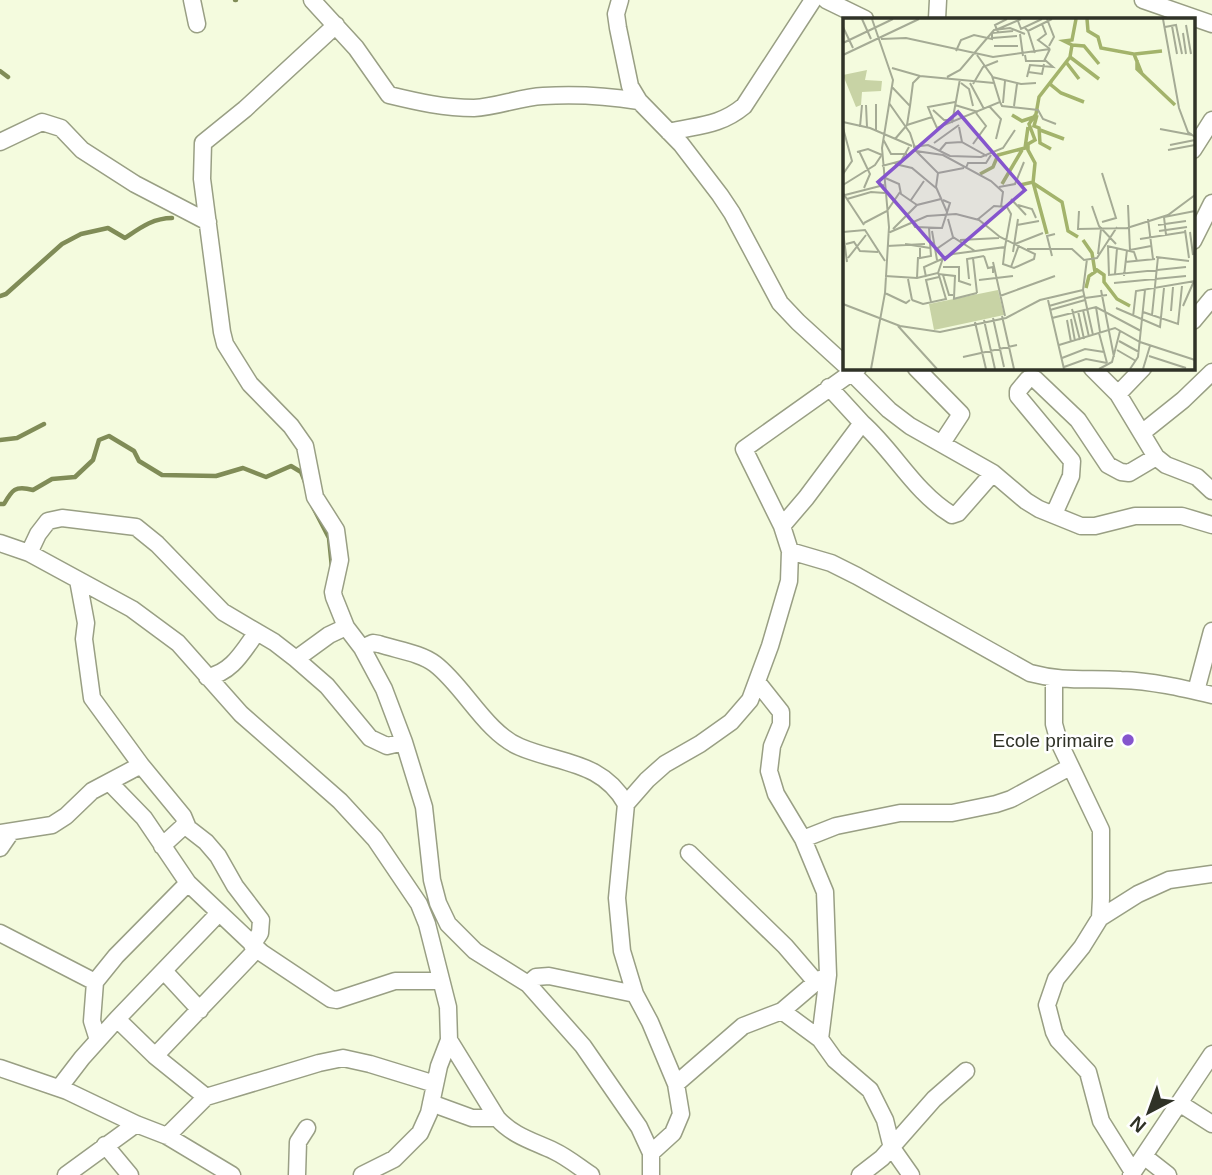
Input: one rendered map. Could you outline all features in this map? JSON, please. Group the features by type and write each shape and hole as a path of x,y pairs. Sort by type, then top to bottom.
{"street":[{"path":"192,0 197,24"},
{"path":"312,0 336,25 390,95 438,107 478,108 541,96 612,97 639,101"},
{"path":"620,0 616,13 620,38 630,86 639,101 703,172 732,213 780,303 843,362"},
{"path":"669,132 717,122 731,117 744,106 813,0"},
{"path":"827,0 863,18"},
{"path":"937,18 938,0"},
{"path":"1143,0 1212,24"},
{"path":"336,25 246,109 203,143 202,179 225,344 250,384 291,426 305,446 315,497 336,530 340,559 333,592 346,627 362,648 384,689 404,742 424,807 432,880 438,903 448,924 475,951 528,984 583,1046 639,1127 651,1153 651,1175"},
{"path":"1194,148 1212,120"},
{"path":"0,142 42,122 61,128 82,150 135,184 208,222"},
{"path":"1195,233 1212,203"},
{"path":"1194,320 1212,298"},
{"path":"626,804 665,764 731,722 750,700 789,582 790,551 782,526 744,449 829,387 849,369"},
{"path":"851,369 889,410 910,426 993,473 1026,501 1081,526 1095,526 1135,516 1182,516 1212,525"},
{"path":"917,369 961,414 942,443"},
{"path":"1093,369 1118,394 1156,457 1166,465 1196,477 1212,491"},
{"path":"1118,394 1142,369"},
{"path":"1143,432 1212,372"},
{"path":"1054,514 1071,476 1072,461 1018,396 1018,391 1028,379 1035,379 1072,412 1107,464 1113,468 1129,473 1156,457"},
{"path":"829,387 878,439 910,479 952,515 958,513 993,473"},
{"path":"782,526 862,423"},
{"path":"29,553 48,521 62,518 136,527 157,544 223,612 296,659 327,686 370,738 387,747 404,742"},
{"path":"0,543 29,553 132,609 177,643 241,714 340,801 375,839 419,904 427,924 448,1007 449,1040 420,1133 394,1159 362,1175"},
{"path":"790,551 831,563 1030,673 1054,680 1122,680 1170,685 1204,693 1212,631"},
{"path":"78,580 86,624 84,639 92,698 141,765 183,816 186,824 218,856 261,920 255,947 155,1056"},
{"path":"296,659 329,635 346,627"},
{"path":"207,677 219,675 229,669 257,632"},
{"path":"362,648 373,643 379,644 432,662 500,734 519,747 584,766 620,793 626,804 617,898 622,951 635,995 650,1022 676,1084 681,1114 673,1133 651,1153"},
{"path":"1054,680 1054,724 1070,767 1095,812 1101,830 1100,918"},
{"path":"758,682 781,712 781,724 772,746 769,771 776,794 803,839 825,892 820,1040"},
{"path":"0,848 5,832 52,825 93,791 141,765"},
{"path":"803,839 836,826 900,813 952,813 996,804 1011,799 1070,767"},
{"path":"110,783 144,818 188,883 221,915 255,947 337,1000 395,981 440,981"},
{"path":"162,846 186,824"},
{"path":"689,853 822,978"},
{"path":"1212,874 1169,880 1138,894 1100,918 1082,947 1056,979 1047,1005 1058,1040 1088,1072 1101,1121 1132,1174 1212,1054"},
{"path":"98,1040 92,1021 95,982 116,956 188,883"},
{"path":"59,1088 117,1019 221,915 244,898"},
{"path":"419,904 438,903"},
{"path":"0,933 95,982"},
{"path":"164,971 200,1010"},
{"path":"528,984 536,977 549,976 635,995"},
{"path":"676,1084 743,1026 782,1011 822,978"},
{"path":"782,1011 820,1040 835,1060 870,1090 885,1120 892,1148 912,1175"},
{"path":"117,1019 155,1056 206,1097"},
{"path":"449,1040 505,1127 519,1137 556,1152 591,1175"},
{"path":"167,1136 206,1097 343,1058 370,1063 435,1084"},
{"path":"0,1068 59,1088 167,1136 232,1175"},
{"path":"860,1175 892,1148 934,1100 966,1071"},
{"path":"430,1103 472,1118 497,1118"},
{"path":"1178,1103 1212,1124"},
{"path":"66,1175 136,1124"},
{"path":"297,1175 298,1142 307,1128"},
{"path":"105,1145 130,1175"},
{"path":"1144,1157 1168,1175"}],"waterway":[{"path":"0,71 8,77"},
{"path":"0,296 6,294 62,244 81,234 108,228 125,238 141,227 172,218"},
{"path":"0,440 17,438 44,424"},
{"path":"0,504 4,504 12,492 18,489 33,490 52,479 75,477 93,460 99,440 109,436 134,451 139,461 162,475 216,476 243,468 266,477 291,466 301,472 305,482"},
{"path":"313,507 329,538 332,568"}],"place":[{"name":"Ecole primaire","path":"1128,740"}]}
